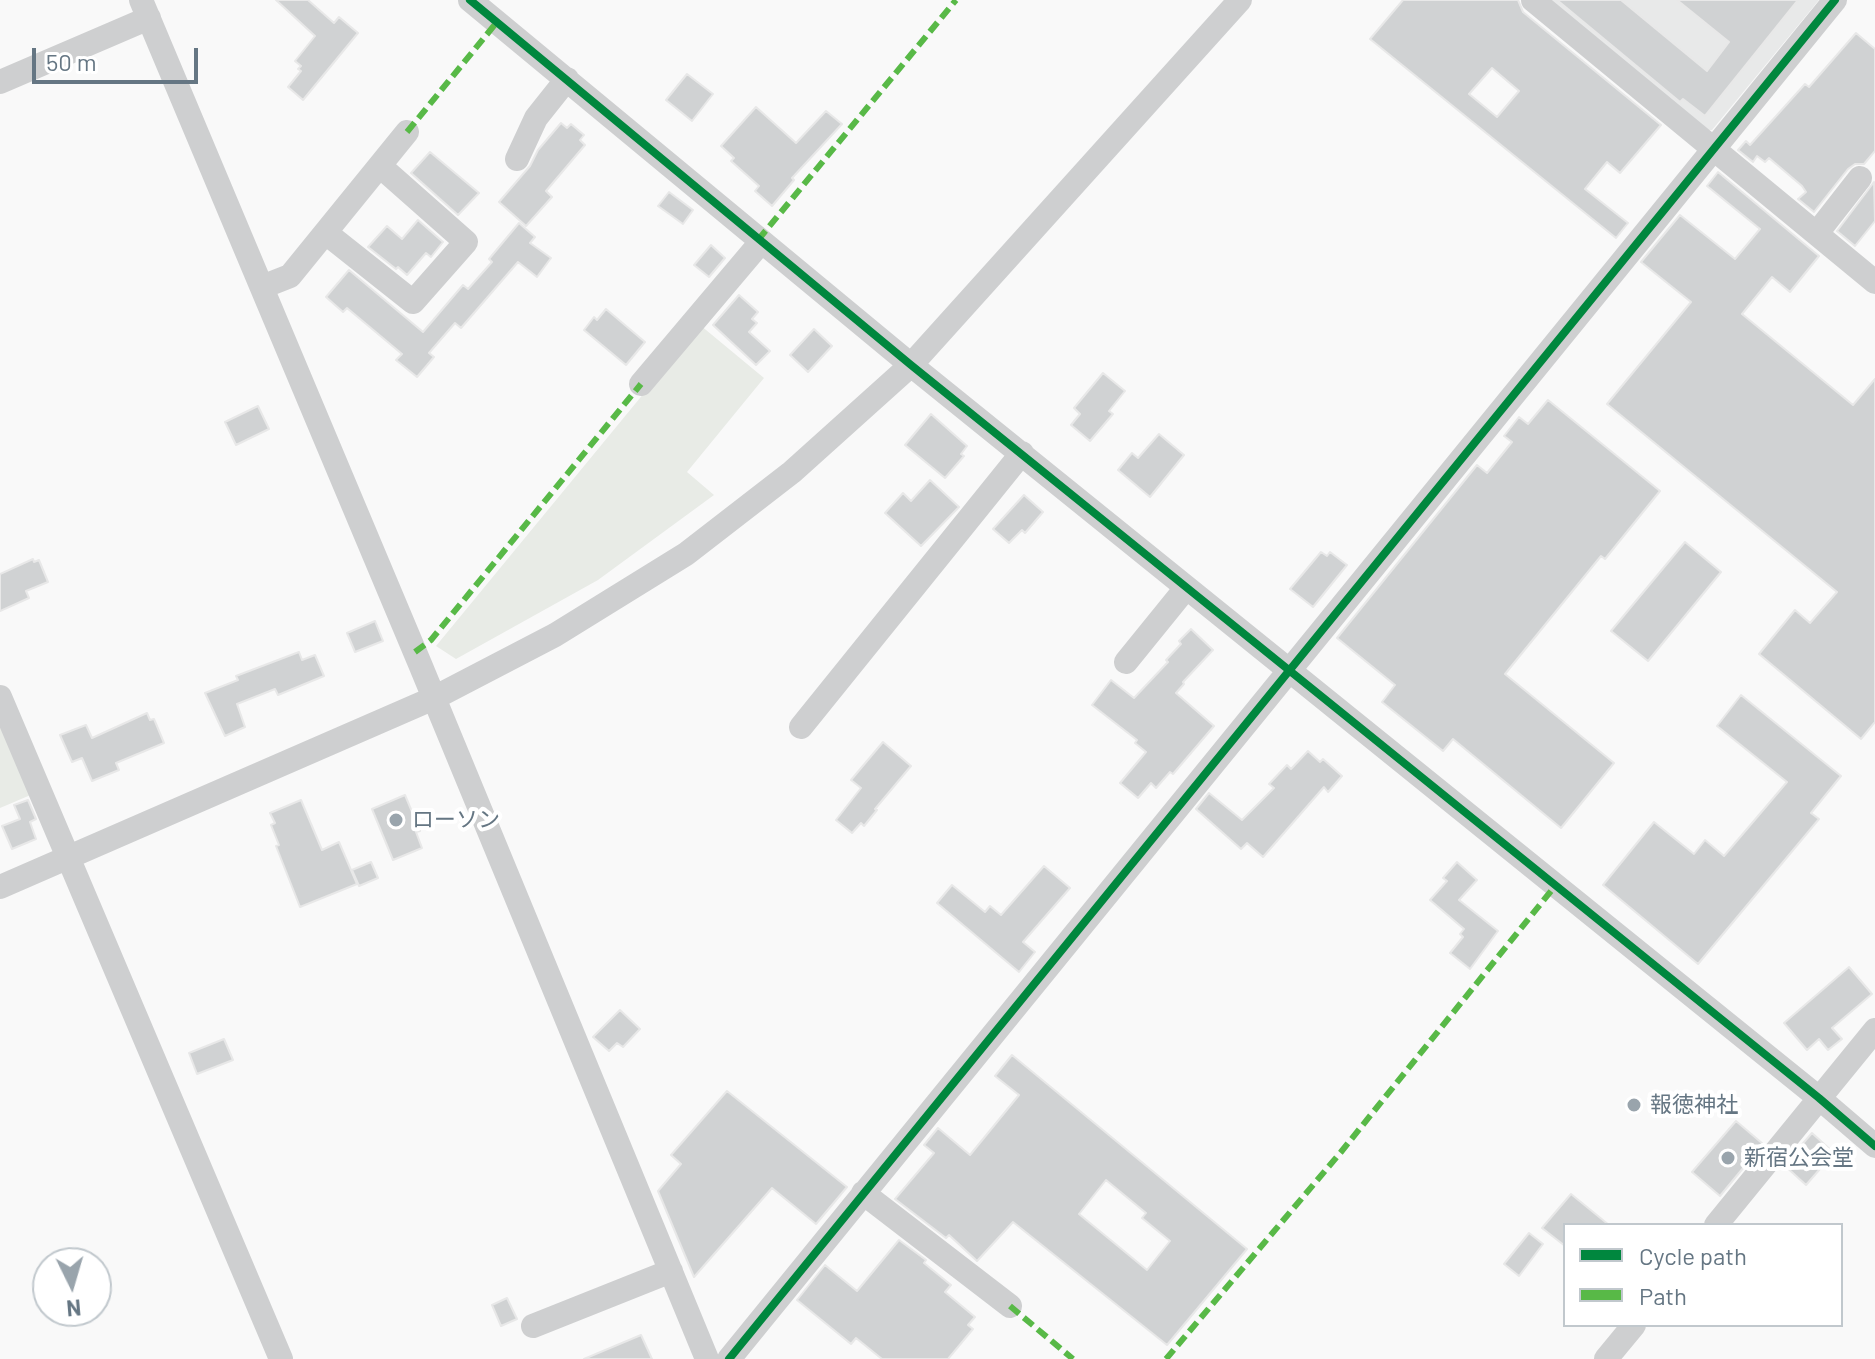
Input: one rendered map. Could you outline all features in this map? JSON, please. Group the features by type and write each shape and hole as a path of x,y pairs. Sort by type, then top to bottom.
{"street":[{"path":"470,0 911,365 1875,1146"},
{"path":"0,887 434,698 555,635 686,554 792,472 911,365 1240,0"},
{"path":"1533,0 1875,282"},
{"path":"729,1359 1835,0"},
{"path":"0,82 145,9 707,1359"},
{"path":"517,159 536,118 567,79"},
{"path":"262,287 290,276 407,132"},
{"path":"326,233 413,302 466,242 380,166"},
{"path":"1817,233 1860,178"},
{"path":"641,384 761,242"},
{"path":"801,727 1022,453"},
{"path":"1126,662 1186,588"},
{"path":"0,697 281,1359"},
{"path":"1718,1223 1875,1030"},
{"path":"863,1193 1010,1306"},
{"path":"533,1326 671,1271"},
{"path":"1606,1359 1632,1327"}],"shaded area":[{"path":"1545,0 1819,0 1712,130 1704,130"},
{"path":"700,325 764,378 687,472 714,495 598,580 456,659 436,646"},
{"path":"0,717 33,794 0,808"}],"building":[{"path":"276,0 308,0 334,23 339,17 358,33 303,100 288,87 301,71 298,69 301,66 295,61 315,36"},
{"path":"1403,0 1518,0 1523,12 1661,125 1620,173 1607,162 1585,189 1628,223 1616,238 1370,39","holes":["1492,68 1519,91 1497,117 1469,94"]},
{"path":"1557,0 1621,0 1707,71 1729,42 1677,0 1798,0 1705,116 1683,99 1680,102"},
{"path":"1856,33 1875,49 1875,151 1864,164 1855,164 1848,169 1814,212 1798,199 1806,192 1802,186 1769,158 1765,162 1757,156 1753,162 1738,150 1746,141 1750,145 1805,84 1809,87"},
{"path":"687,74 713,94 692,121 666,100"},
{"path":"756,107 796,143 826,111 842,124 792,178 794,180 772,206 755,191 759,186 731,161 734,158 721,146"},
{"path":"561,123 567,128 571,124 584,135 580,140 585,145 546,191 552,197 526,226 499,202"},
{"path":"430,152 479,193 458,215 411,173"},
{"path":"1718,172 1819,256 1790,292 1772,277 1742,314 1853,405 1875,379 1875,722 1861,739 1759,654 1795,610 1810,623 1837,592 1607,404 1691,302 1641,262 1680,215 1735,259 1760,229 1707,186"},
{"path":"1874,182 1875,221 1855,246 1837,231"},
{"path":"669,192 693,210 683,224 658,206"},
{"path":"418,220 443,242 431,257 426,253 407,275 368,247 387,226 402,239"},
{"path":"519,223 535,237 530,243 551,258 537,277 518,262 461,328 455,323 429,353 434,357 417,377 396,360 402,354 347,308 343,312 326,297 349,270 423,332 463,285 468,289 492,262 489,259"},
{"path":"711,245 725,258 709,277 694,265"},
{"path":"739,295 758,312 752,319 757,323 749,332 770,351 756,365 713,325"},
{"path":"606,309 645,342 626,365 584,330 594,317 597,320"},
{"path":"814,329 832,346 808,372 790,355"},
{"path":"1103,373 1125,391 1109,411 1113,414 1090,441 1071,425 1080,414 1074,408"},
{"path":"1548,400 1660,491 1605,559 1601,556 1505,674 1614,763 1561,828 1453,739 1443,751 1382,702 1395,685 1337,638 1477,465 1487,473 1512,442 1504,436 1519,417 1528,424"},
{"path":"258,406 269,429 236,445 225,422"},
{"path":"931,414 967,446 961,454 964,456 945,478 905,445"},
{"path":"1159,434 1184,455 1150,497 1118,470 1132,453 1138,458"},
{"path":"930,480 959,507 921,546 885,513 903,493 911,501"},
{"path":"1024,495 1043,512 1025,533 1022,530 1009,543 993,529"},
{"path":"1685,542 1721,572 1648,661 1611,631"},
{"path":"1321,552 1327,556 1330,552 1347,565 1313,607 1290,589"},
{"path":"33,559 34,562 39,560 48,582 26,591 29,598 0,611 0,574"},
{"path":"375,621 383,641 355,652 347,633"},
{"path":"1191,629 1213,650 1176,693 1214,726 1173,774 1170,772 1156,788 1151,783 1138,798 1120,783 1146,752 1135,743 1137,740 1092,705 1111,680 1134,698 1168,662 1166,660 1181,644 1179,641"},
{"path":"299,652 302,660 315,655 324,676 278,695 275,689 237,704 245,727 225,736 205,693 238,680 236,676"},
{"path":"1741,695 1841,776 1811,813 1819,819 1698,964 1603,885 1654,822 1694,854 1705,840 1724,856 1787,782 1717,726"},
{"path":"147,713 150,720 154,719 164,743 116,763 119,770 92,781 82,758 72,762 60,735 86,725 92,738"},
{"path":"883,742 911,766 864,826 861,823 852,833 836,820 861,788 851,780"},
{"path":"1308,751 1320,762 1323,759 1342,776 1328,792 1324,787 1263,857 1247,843 1241,849 1196,809 1209,793 1242,820 1274,788 1269,784 1287,765 1291,769"},
{"name":"ローソン","path":"405,795 420,831 416,832 422,848 393,860 372,809"},
{"path":"28,800 36,819 30,822 36,839 12,849 2,826 20,819 14,805"},
{"path":"301,800 322,850 339,842 357,884 300,907 276,846 279,845 271,825 275,823 270,813"},
{"path":"371,862 378,878 359,886 352,870"},
{"path":"1457,862 1477,880 1459,900 1498,931 1470,969 1450,953 1463,937 1460,934 1464,929 1430,900 1447,881 1443,878"},
{"path":"1044,866 1070,888 1023,942 1035,952 1019,972 937,903 952,885 985,912 990,906 1001,915"},
{"path":"1849,967 1872,994 1832,1028 1842,1039 1828,1050 1819,1039 1807,1050 1784,1023"},
{"path":"620,1010 640,1029 623,1047 617,1043 609,1051 593,1037"},
{"path":"224,1039 233,1060 197,1074 189,1053"},
{"path":"1012,1055 1247,1249 1167,1345 1013,1222 977,1261 949,1235 946,1238 895,1199 934,1153 924,1145 938,1128 970,1155 1019,1095 995,1076","holes":["1106,1180 1146,1213 1142,1218 1170,1241 1147,1270 1079,1214"]},
{"path":"727,1091 847,1187 816,1224 772,1188 694,1277 658,1191 681,1164 671,1155"},
{"name":"新宿公会堂","path":"1736,1121 1763,1144 1720,1196 1692,1172"},
{"path":"1812,1133 1834,1153 1806,1185 1784,1165"},
{"path":"1571,1194 1607,1223 1563,1223 1563,1244 1542,1228"},
{"path":"1529,1233 1543,1244 1519,1276 1504,1264"},
{"path":"899,1240 926,1260 924,1263 951,1285 945,1292 975,1317 968,1325 973,1329 948,1359 882,1359 856,1338 851,1344 797,1300 825,1265 857,1291"},
{"path":"507,1298 517,1319 501,1326 492,1305"},
{"path":"641,1335 652,1359 584,1359"}],"marked path":[{"path":"758,240 956,0"},
{"path":"407,132 497,22"},
{"path":"415,652 431,640 641,384"},
{"path":"1166,1359 1341,1152 1555,886"},
{"path":"1010,1306 1073,1359"}],"cycle path":[{"path":"470,0 911,365 1875,1146"},
{"path":"729,1359 1835,0"}],"place":[{"name":"ローソン","path":"396,820"},
{"name":"報徳神社","path":"1634,1105"},
{"name":"新宿公会堂","path":"1728,1158"}]}
